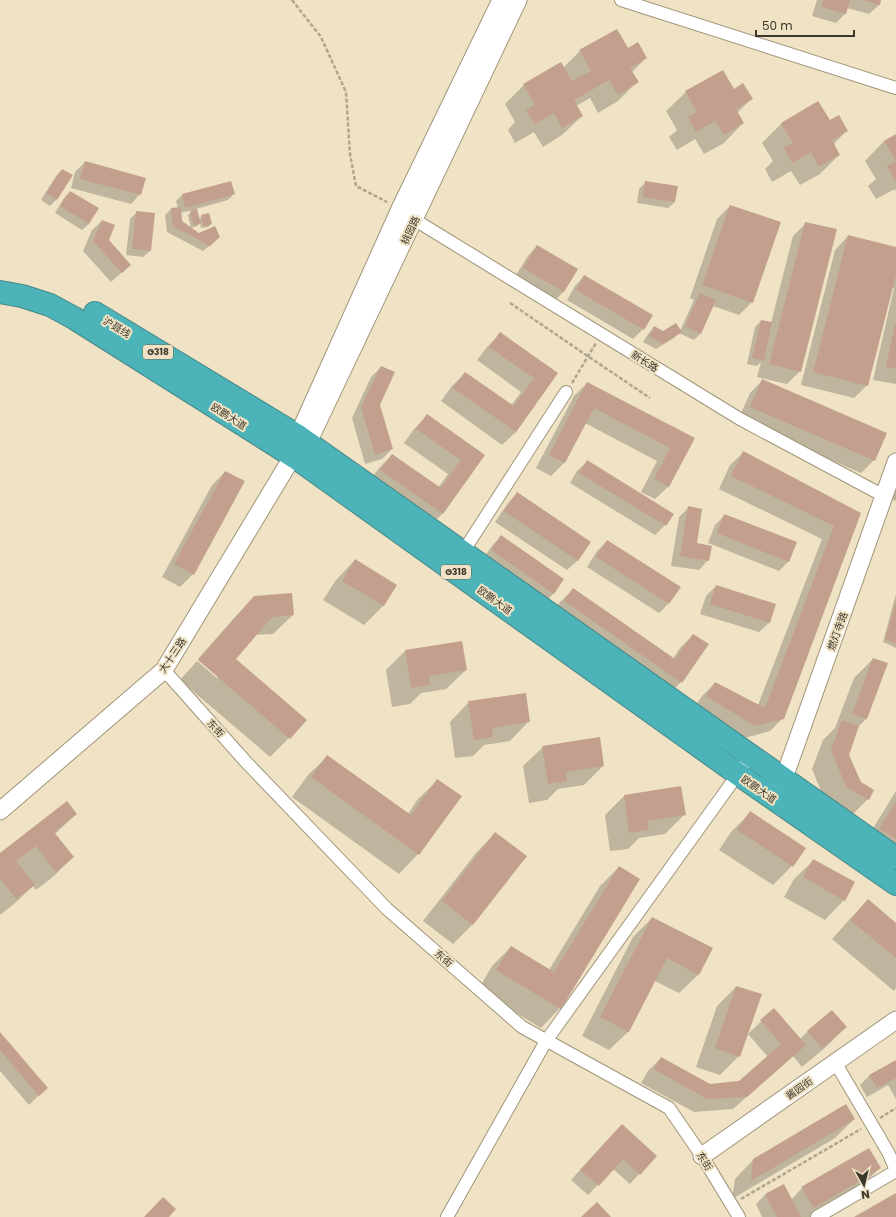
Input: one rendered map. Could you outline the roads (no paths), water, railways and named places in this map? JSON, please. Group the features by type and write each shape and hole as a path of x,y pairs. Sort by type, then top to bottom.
{"highway":[{"name":"沪聂线","path":"0,277 43,288 70,299 297,450"},
{"name":"欧鹏大道","path":"0,292 22,296 50,305 74,318 297,450 463,552 751,754 896,858"},
{"name":"欧鹏大道","path":"297,450 738,774 896,884"}],"street":[{"path":"297,450 400,208 500,0"},
{"name":"桃园路","path":"297,450 415,220 518,0"},
{"path":"621,0 896,88"},
{"name":"新长路","path":"400,208 415,220 740,420 890,499"},
{"path":"463,552 566,392"},
{"name":"大十三路","path":"0,811 164,670 297,450"},
{"name":"燃灯寺路","path":"774,799 784,778 890,499 896,462"},
{"name":"东街","path":"164,670 246,762 387,909 522,1027 669,1108 702,1156 739,1217"},
{"path":"447,1217 546,1041 751,754"},
{"name":"酱园街","path":"702,1156 896,1020"},
{"path":"817,1217 896,1170 888,1152 835,1062"}]}
